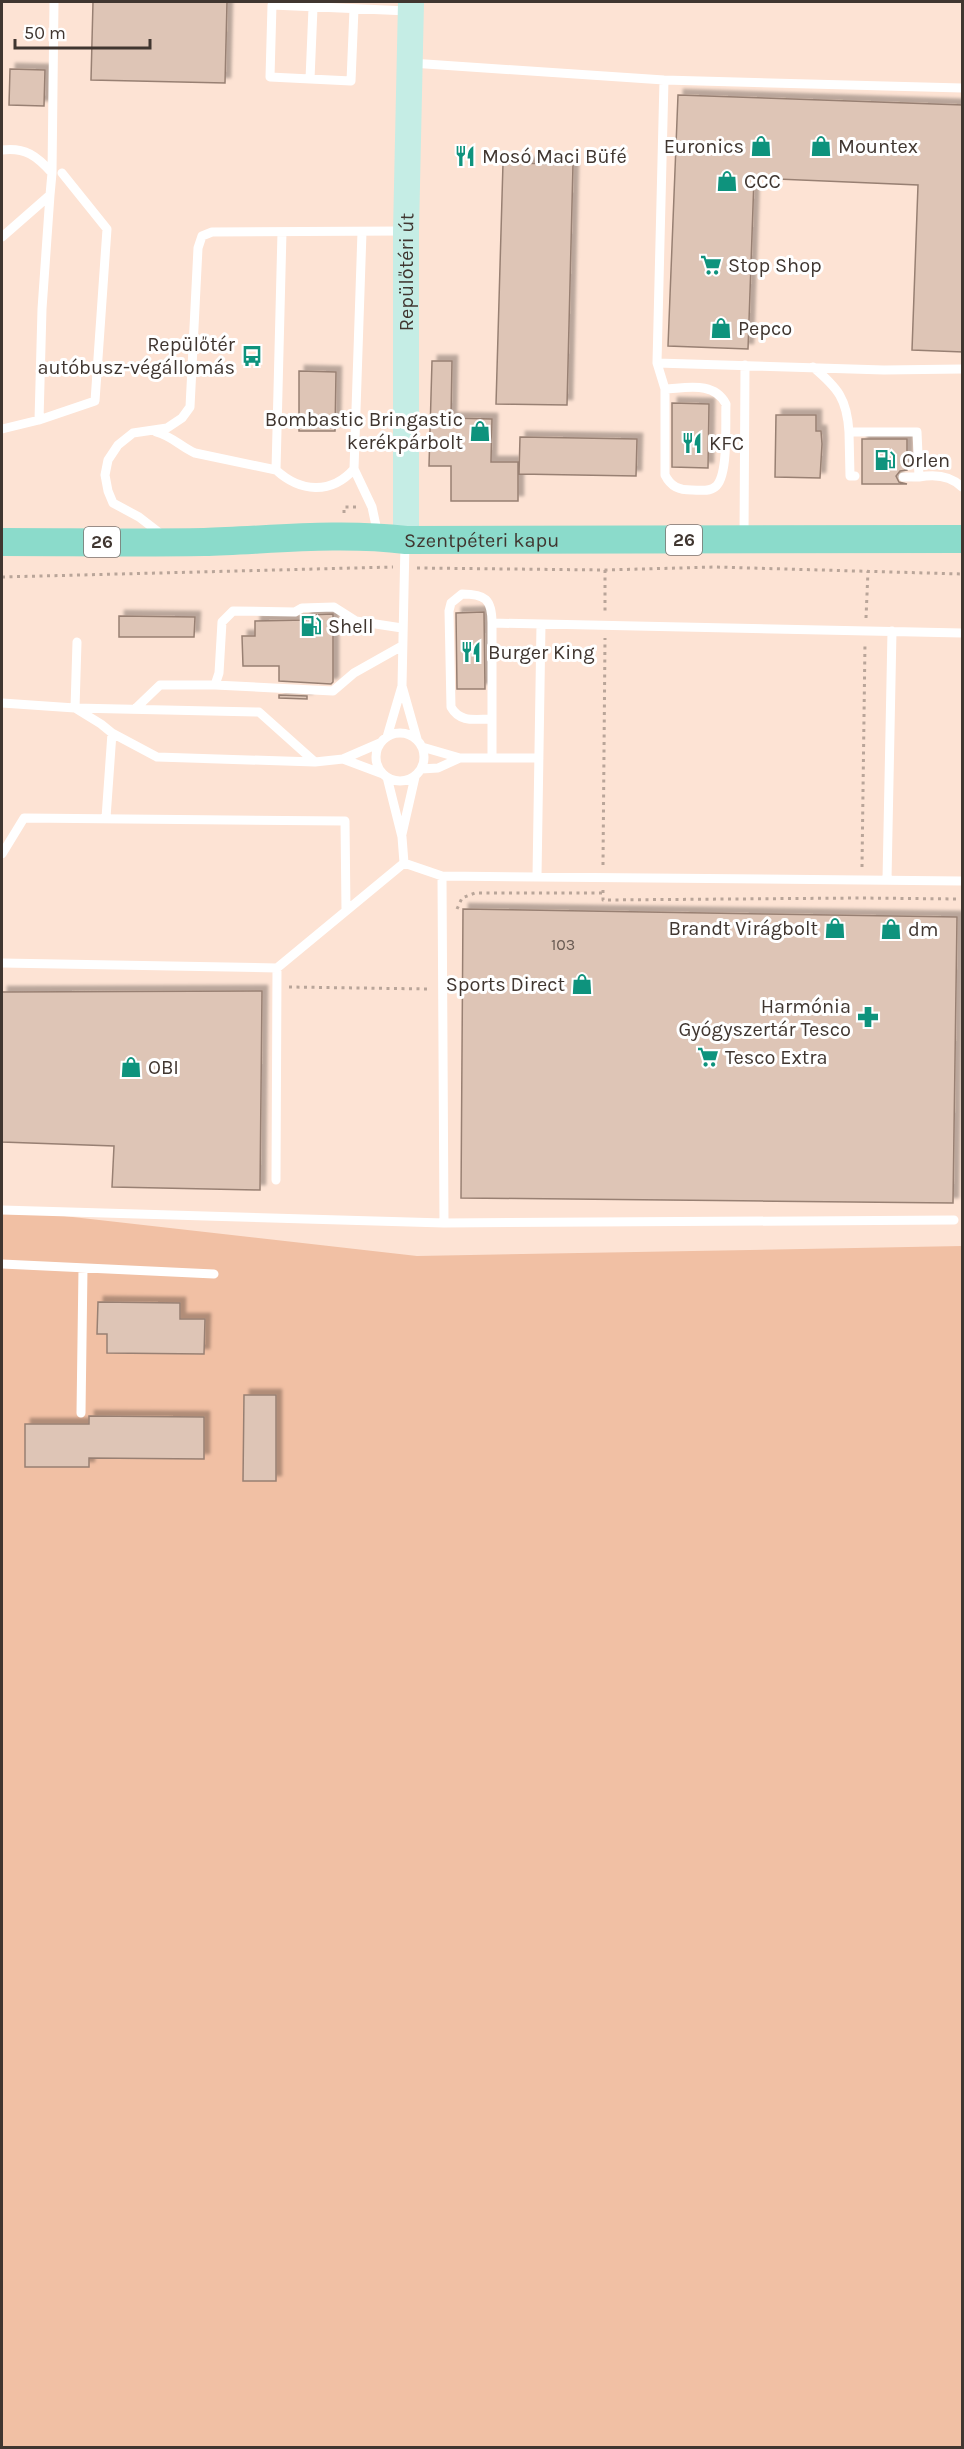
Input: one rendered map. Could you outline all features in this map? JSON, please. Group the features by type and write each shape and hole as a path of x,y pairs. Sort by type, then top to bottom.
{"main road":[{"name":"Szentpéteri kapu","path":"2,542 171,542 396,548 744,540 963,539"}],"street":[{"name":"Repülőtéri út","path":"396,548 411,6"}],"lane":[{"path":"39,420 42,309 50,195 57,173 54,2"},
{"path":"354,9 351,81 270,77 272,5 354,9 411,6"},
{"path":"310,79 313,8"},
{"path":"410,63 664,80 963,88"},
{"path":"664,80 657,363 665,389 664,475 669,483 682,490 710,490 716,486 724,472 726,404 722,396 708,388 665,389"},
{"path":"2,150 15,148 37,157 57,173 107,229 94,401 39,420 2,429"},
{"path":"2,237 50,195"},
{"path":"171,542 139,517 113,503 105,475 108,460 118,445 133,433 167,429 182,418 190,407 198,248 202,236 213,232 406,231"},
{"path":"276,470 282,232"},
{"path":"362,232 354,469 372,507 396,548 402,628 402,686 425,756 418,773 402,837"},
{"path":"657,363 884,370 963,369"},
{"path":"744,540 745,365"},
{"path":"813,367 835,386 848,410 850,476 855,477"},
{"path":"148,430 167,434 195,453 276,470 286,479 311,488 337,482 354,469"},
{"path":"849,432 917,432 919,477"},
{"path":"903,477 934,474 952,479 963,487"},
{"path":"491,719 466,720 459,717 451,706 449,611 451,603 462,594 477,594 483,597 492,609 492,758"},
{"path":"215,685 219,673 222,622 233,611 295,612 302,608 334,608 356,621 402,628"},
{"path":"492,623 963,633"},
{"path":"537,877 541,624"},
{"path":"887,880 892,631"},
{"path":"75,708 77,642"},
{"path":"135,709 160,685 215,685 333,691 354,673 402,646"},
{"path":"402,686 376,757 378,766 385,776 402,837 404,863"},
{"path":"2,703 75,708 259,712 315,762"},
{"path":"75,708 112,733 156,758 315,762 343,759 401,733 460,758 539,758"},
{"path":"106,818 112,733"},
{"path":"343,759 401,781 460,758"},
{"path":"2,854 24,818 345,821 346,910"},
{"path":"404,863 442,876 963,881"},
{"path":"2,963 277,968 404,863"},
{"path":"442,876 444,1223"},
{"path":"276,1180 277,968"},
{"path":"2,1210 444,1223 954,1220"},
{"path":"2,1264 214,1274"},
{"path":"81,1413 83,1268"}],"path":[{"path":"2,577 396,548 605,570 715,567 963,574"},
{"path":"605,570 603,900 959,899"},
{"path":"861,898 868,571"},
{"path":"454,915 462,898 475,893 603,893"},
{"path":"277,987 443,990"}],"shaded area":[{"path":"2,1209 417,1256 962,1246 962,2447 2,2448"}],"building":[{"path":"93,2 227,2 225,83 91,80"},
{"path":"10,69 45,70 44,106 9,105"},
{"name":"Stop Shop","path":"678,95 963,105 963,352 912,350 918,185 754,178 748,349 668,346"},
{"path":"503,163 573,164 567,405 496,404"},
{"path":"432,361 452,361 451,418 492,419 491,462 518,462 518,501 451,501 451,466 429,466"},
{"path":"299,371 336,372 335,431 299,431"},
{"path":"672,403 709,404 708,468 672,467"},
{"path":"776,415 816,415 816,431 821,431 822,444 820,478 775,477"},
{"path":"520,437 637,439 636,476 519,474"},
{"name":"Orlen","path":"862,439 907,439 907,470 900,471 896,476 899,482 907,484 862,484"},
{"path":"484,612 485,689 457,689 456,613"},
{"path":"333,614 333,682 331,684 279,681 279,666 243,666 242,636 255,636 255,621 306,620 306,615"},
{"path":"119,616 195,617 194,637 119,637"},
{"path":"279,695 307,696 307,699 279,698"},
{"name":"Tesco Extra","path":"463,909 957,917 953,1203 461,1198"},
{"name":"OBI","path":"262,991 260,1190 112,1187 114,1146 2,1142 2,992"},
{"path":"98,1302 180,1303 180,1319 205,1319 204,1354 107,1353 107,1334 97,1334"},
{"path":"244,1395 276,1395 276,1481 243,1481"},
{"path":"89,1416 204,1417 204,1459 89,1458 89,1467 25,1467 25,1424 89,1424"}],"place":[{"name":"Euronics","path":"761,146"},
{"name":"Mountex","path":"821,146"},
{"name":"Mosó Maci Büfé","path":"465,156"},
{"name":"CCC","path":"727,181"},
{"name":"Stop Shop","path":"711,265"},
{"name":"Pepco","path":"721,328"},
{"name":"Repülőtér autóbusz-végállomás","path":"252,356"},
{"name":"Bombastic Bringastic kerékpárbolt","path":"480,431"},
{"name":"KFC","path":"692,443"},
{"name":"Orlen","path":"885,460"},
{"name":"Shell","path":"311,626"},
{"name":"Burger King","path":"471,652"},
{"name":"Brandt Virágbolt","path":"835,928"},
{"name":"dm","path":"891,929"},
{"name":"Sports Direct","path":"582,984"},
{"name":"Harmónia Gyógyszertár Tesco","path":"868,1017"},
{"name":"Tesco Extra","path":"708,1057"},
{"name":"OBI","path":"131,1067"}]}
